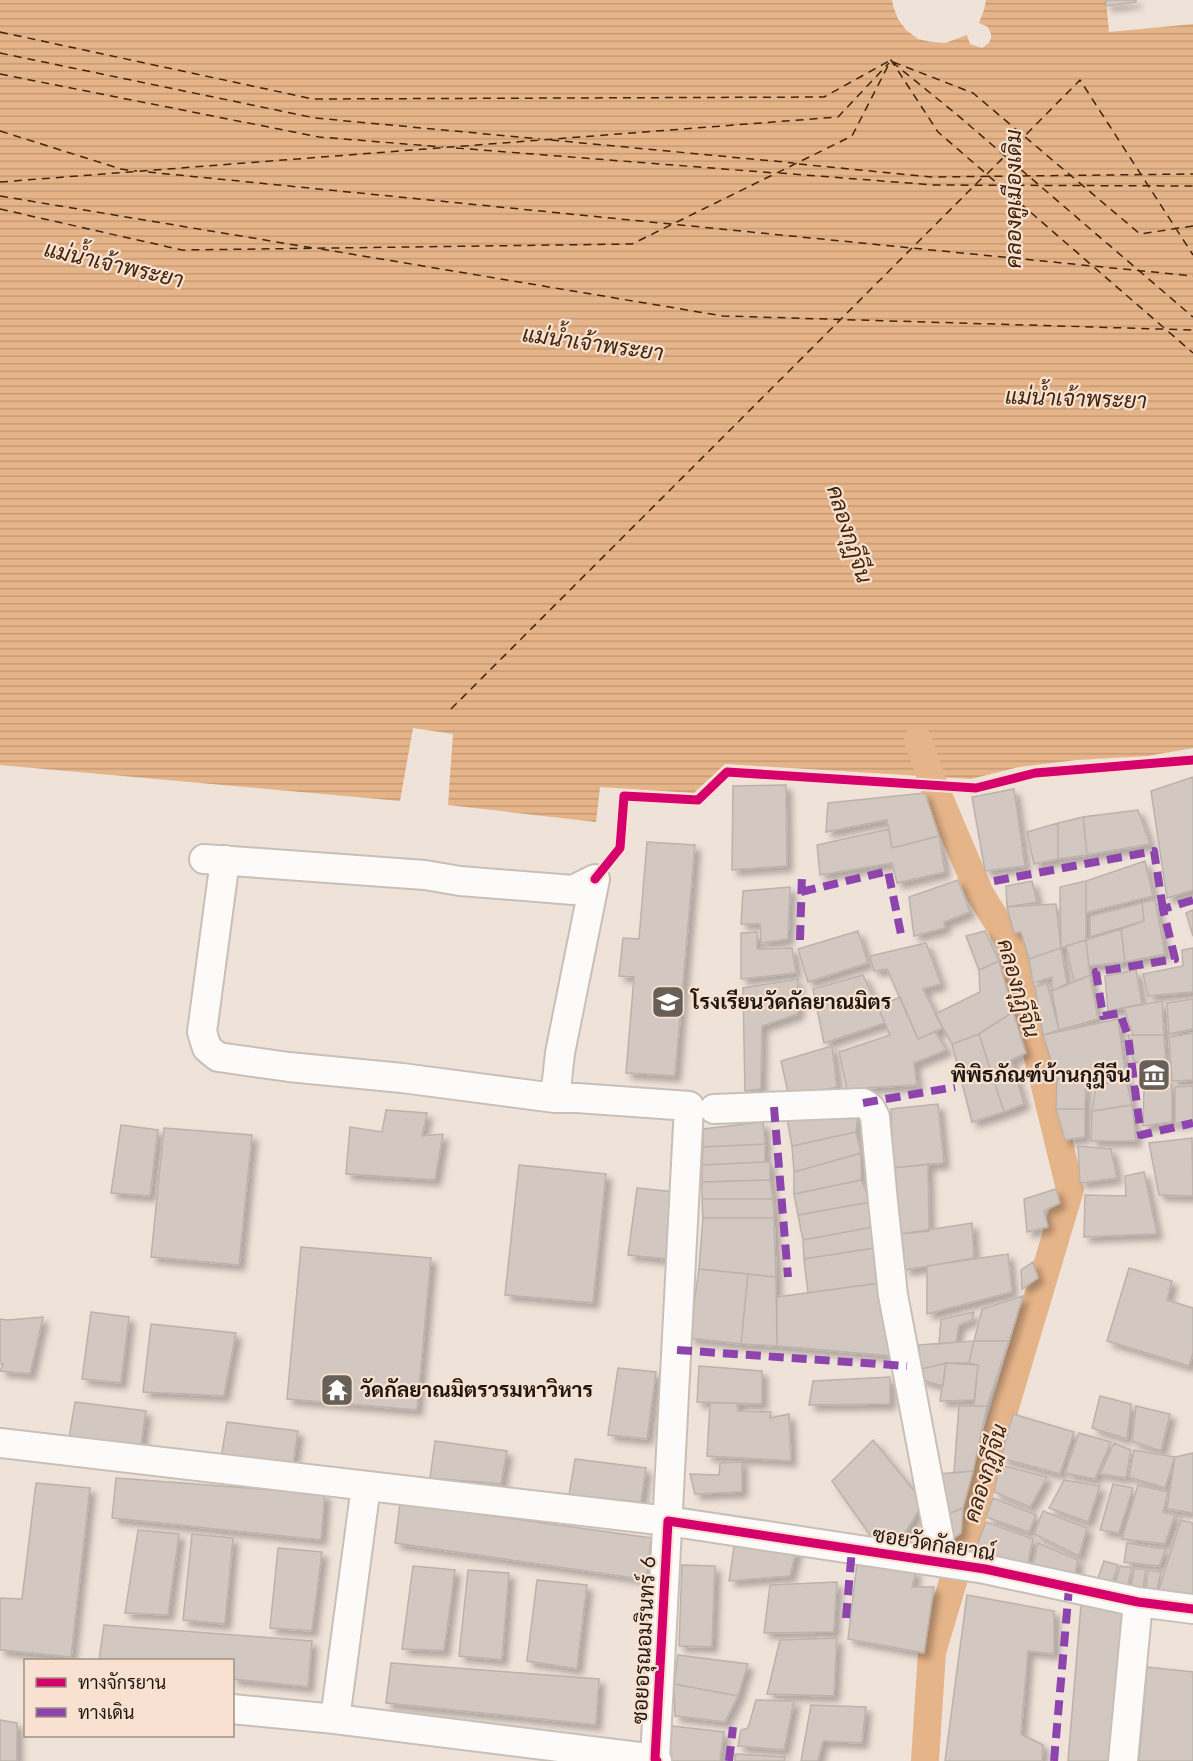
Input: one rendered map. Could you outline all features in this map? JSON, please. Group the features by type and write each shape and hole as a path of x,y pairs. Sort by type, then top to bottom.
{"street":[{"path":"214,859 425,875 460,881 573,890 595,879 560,1053 555,1098 218,1057 207,1048 202,1032 214,859"},
{"name":"ซอยอรุณอมรินทร์ 6","path":"555,1098 689,1107 656,1760"},
{"path":"714,1109 863,1103 872,1110 875,1117 893,1295 939,1537 929,1561"},
{"name":"ซอยวัดกัลยาณ์","path":"0,1443 668,1521 985,1569 1138,1602 1193,1609"},
{"path":"335,1719 366,1486"},
{"path":"1123,1761 1138,1602"},
{"path":"234,1709 335,1719 656,1760"}],"water":[{"path":"0,0 1106,0 1109,32 1193,24 1193,748 1148,756 1077,760 1019,767 971,779 725,764 694,793 600,787 596,822 448,805 453,734 413,728 400,801 0,765"}],"pier":[{"path":"892,0 986,0 979,23 988,27 991,34 989,43 982,48 970,44 967,35 945,43 918,39 906,30 898,19"}],"building":[{"path":"1106,0 1136,0 1136,2 1106,6"},
{"path":"1193,777 1193,890 1167,898 1151,791"},
{"path":"786,785 787,866 732,870 733,786"},
{"path":"1014,789 1025,866 985,871 972,797"},
{"path":"925,793 939,836 892,848 887,820 826,832 828,803"},
{"path":"1138,810 1150,844 1087,855 1083,817"},
{"path":"1083,817 1087,855 1058,859 1058,823"},
{"path":"1058,823 1058,859 1034,864 1027,832"},
{"path":"889,829 892,848 939,836 945,872 897,883 892,863 820,875 817,845"},
{"path":"647,842 695,845 675,1076 626,1073 634,977 619,976 623,938 639,939"},
{"path":"1145,861 1153,896 1086,913 1086,881"},
{"path":"958,880 970,912 944,922 945,928 914,936 909,897"},
{"path":"1032,881 1037,902 1007,907 1006,886"},
{"path":"1086,881 1086,940 1061,948 1060,887"},
{"path":"790,887 788,939 761,943 760,924 741,924 743,891"},
{"path":"1155,899 1165,954 1125,962 1121,929 1144,921 1142,903"},
{"path":"1142,903 1144,921 1090,937 1090,916"},
{"path":"1056,904 1061,948 1029,959 1021,932 1014,933 1007,907"},
{"path":"1193,910 1193,936 1186,913"},
{"path":"1121,929 1125,962 1089,966 1086,940"},
{"path":"858,931 868,963 808,982 798,949"},
{"path":"985,931 999,961 979,970 966,936"},
{"path":"757,932 757,949 792,948 796,973 741,979 741,933"},
{"path":"1086,940 1090,975 1074,982 1066,946"},
{"path":"926,943 941,984 923,989 943,1028 918,1039 887,969 874,971 870,956"},
{"path":"1061,948 1067,984 1052,991 1052,977 1033,983 1029,959"},
{"path":"1193,948 1193,992 1148,996 1143,974 1183,966 1182,950"},
{"path":"999,961 1013,1012 979,1034 952,1044 935,1014 980,992 979,970"},
{"path":"1136,970 1142,1004 1108,1011 1105,976"},
{"path":"863,975 885,1023 824,1043 813,989"},
{"path":"1090,975 1098,1019 1059,1030 1052,991"},
{"path":"798,979 798,1014 762,1026 761,1089 745,1091 743,988"},
{"path":"1047,983 1059,1030 1043,1035 1035,987"},
{"path":"900,997 918,1039 935,1032 947,1050 914,1063 917,1085 847,1089 839,1052 890,1035 878,1007"},
{"path":"1193,999 1193,1029 1169,1034 1167,1003"},
{"path":"1162,1001 1164,1035 1133,1035 1124,1008"},
{"path":"1013,1012 1026,1053 1011,1060 1024,1104 1004,1112 979,1034"},
{"path":"1118,1019 1126,1079 1096,1086 1096,1073 1057,1079 1043,1035"},
{"path":"1193,1033 1193,1080 1172,1081 1169,1037"},
{"path":"979,1034 1004,1112 972,1122 952,1044"},
{"name":"พิพิธภัณฑ์บ้านกุฎีจีน","path":"1128,1035 1164,1035 1165,1085 1172,1085 1172,1122 1143,1126 1142,1065 1133,1060"},
{"path":"832,1046 837,1087 789,1097 781,1061"},
{"path":"1086,1075 1085,1109 1056,1109 1057,1079"},
{"path":"1126,1079 1132,1105 1092,1111 1096,1086"},
{"path":"1193,1086 1193,1120 1175,1124 1175,1087"},
{"path":"938,1104 944,1163 893,1168 891,1109"},
{"path":"1132,1105 1136,1141 1091,1141 1092,1111"},
{"path":"1056,1109 1085,1109 1085,1137 1065,1140"},
{"path":"386,1110 427,1113 422,1136 443,1134 435,1180 346,1174 350,1127 382,1132"},
{"path":"858,1114 856,1132 792,1146 787,1118"},
{"path":"763,1122 765,1144 703,1147 703,1129"},
{"path":"121,1125 158,1130 150,1196 111,1193"},
{"path":"164,1128 252,1135 239,1265 151,1257"},
{"path":"856,1132 861,1153 794,1172 792,1146"},
{"path":"1192,1138 1193,1196 1159,1195 1149,1143"},
{"path":"765,1144 765,1162 702,1165 703,1147"},
{"path":"1078,1146 1111,1149 1117,1178 1080,1183"},
{"path":"861,1153 861,1180 794,1194 794,1172"},
{"path":"770,1162 770,1180 702,1182 702,1165"},
{"path":"928,1164 929,1231 901,1234 893,1168"},
{"path":"519,1165 606,1174 593,1303 505,1295"},
{"path":"1144,1172 1157,1234 1084,1237 1085,1195 1126,1196 1125,1176"},
{"path":"770,1180 773,1199 702,1199 702,1182"},
{"path":"861,1180 871,1202 798,1215 794,1194"},
{"path":"637,1188 675,1192 666,1259 628,1255"},
{"path":"1056,1189 1060,1203 1044,1211 1048,1227 1027,1232 1024,1199"},
{"path":"702,1199 773,1199 774,1218 703,1218"},
{"path":"871,1202 873,1227 803,1240 798,1215"},
{"path":"703,1218 774,1218 776,1277 699,1269"},
{"path":"972,1223 974,1258 905,1270 901,1234"},
{"path":"873,1227 874,1248 804,1259 803,1240"},
{"path":"301,1247 431,1258 417,1410 287,1399"},
{"path":"874,1248 879,1283 808,1293 804,1259"},
{"path":"1008,1254 1012,1292 927,1314 927,1266"},
{"path":"1033,1262 1038,1278 1022,1289 1021,1270"},
{"path":"1129,1268 1172,1281 1167,1300 1193,1308 1193,1354 1189,1366 1107,1341"},
{"path":"699,1269 748,1274 741,1344 689,1338"},
{"path":"748,1274 776,1277 777,1346 741,1344"},
{"path":"879,1283 892,1356 777,1346 777,1297"},
{"path":"1023,1296 1009,1341 974,1341 982,1309"},
{"path":"91,1312 129,1317 121,1383 82,1379"},
{"path":"974,1312 972,1320 959,1325 956,1342 939,1344 941,1319"},
{"path":"43,1317 30,1374 0,1371 3,1364 0,1364 0,1319"},
{"path":"151,1324 236,1333 224,1396 143,1392"},
{"path":"974,1341 1009,1341 987,1406 974,1406 978,1365 969,1363"},
{"path":"974,1341 969,1363 946,1363 918,1370 919,1345"},
{"path":"946,1363 978,1365 974,1400 940,1401"},
{"path":"946,1363 943,1386 919,1379 918,1370"},
{"path":"699,1366 762,1371 762,1404 697,1402"},
{"path":"618,1368 656,1372 647,1439 608,1435"},
{"path":"890,1377 890,1404 809,1405 813,1381"},
{"path":"1100,1396 1131,1404 1127,1439 1092,1428"},
{"path":"75,1402 146,1411 141,1445 69,1438"},
{"path":"710,1403 737,1403 738,1411 771,1412 770,1418 789,1414 791,1461 707,1456"},
{"path":"959,1406 987,1406 973,1471 954,1473"},
{"path":"1136,1406 1170,1414 1161,1451 1132,1441"},
{"path":"1013,1414 1074,1432 1060,1474 1001,1458"},
{"path":"227,1422 298,1431 293,1465 221,1458"},
{"path":"1079,1433 1111,1442 1095,1479 1065,1473"},
{"path":"873,1440 916,1493 920,1509 904,1534 879,1540 870,1535 832,1481"},
{"path":"435,1441 507,1451 501,1484 430,1478"},
{"path":"1114,1443 1131,1450 1126,1478 1100,1474"},
{"path":"1134,1450 1175,1457 1165,1488 1129,1477"},
{"path":"1193,1453 1193,1513 1167,1509 1175,1457"},
{"path":"575,1459 646,1468 641,1502 569,1495"},
{"path":"742,1462 742,1492 695,1494 690,1474 719,1475 720,1463"},
{"path":"1000,1465 1047,1477 1030,1507 994,1492"},
{"path":"973,1471 963,1508 946,1515 938,1474"},
{"path":"116,1478 325,1494 321,1540 112,1518"},
{"path":"1064,1480 1100,1486 1088,1522 1049,1508"},
{"path":"36,1483 90,1488 71,1657 0,1650 0,1598 22,1599"},
{"path":"1113,1484 1133,1488 1119,1533 1100,1530"},
{"path":"1138,1485 1168,1492 1163,1512 1175,1515 1165,1544 1122,1539"},
{"path":"993,1498 1036,1515 1029,1532 986,1517"},
{"path":"400,1503 651,1538 647,1580 395,1543"},
{"path":"963,1508 961,1533 948,1542 946,1515"},
{"path":"1043,1511 1087,1528 1079,1556 1034,1534"},
{"path":"1181,1520 1193,1523 1193,1598 1158,1592"},
{"path":"986,1522 1033,1539 1027,1568 974,1553"},
{"path":"138,1530 179,1534 168,1615 125,1613"},
{"path":"192,1534 233,1538 225,1624 183,1620"},
{"path":"1038,1543 1078,1560 1073,1583 1031,1573"},
{"path":"1127,1543 1166,1549 1159,1566 1124,1562"},
{"path":"734,1547 797,1548 790,1576 729,1581"},
{"path":"278,1548 322,1552 312,1631 270,1628"},
{"path":"1104,1561 1118,1565 1111,1587 1096,1584"},
{"path":"857,1563 916,1571 912,1587 934,1587 924,1653 848,1639"},
{"path":"682,1565 715,1566 712,1647 679,1646"},
{"path":"413,1566 455,1570 444,1651 402,1649"},
{"path":"1120,1566 1132,1568 1126,1592 1114,1589"},
{"path":"1134,1569 1146,1569 1142,1594 1130,1593"},
{"path":"468,1570 509,1573 502,1660 459,1656"},
{"path":"1148,1570 1161,1572 1156,1594 1145,1594"},
{"path":"537,1580 587,1585 577,1669 527,1661"},
{"path":"837,1582 834,1632 764,1633 770,1585"},
{"path":"967,1595 1054,1611 1054,1654 1028,1651 1021,1734 1043,1745 1042,1761 945,1761"},
{"path":"1081,1605 1127,1614 1117,1761 1068,1761"},
{"path":"104,1625 312,1641 308,1687 234,1679 234,1659 99,1659"},
{"path":"837,1638 834,1696 767,1694 780,1640"},
{"path":"678,1655 748,1664 738,1696 674,1684"},
{"path":"391,1663 599,1679 596,1725 386,1703"},
{"path":"1147,1667 1193,1672 1193,1761 1139,1761"},
{"path":"674,1684 738,1696 725,1722 675,1716"},
{"path":"756,1700 794,1701 784,1750 738,1746 741,1730 748,1728"},
{"path":"811,1705 866,1707 862,1743 823,1741 818,1761 801,1761"},
{"path":"0,1720 17,1723 17,1761 0,1761"},
{"path":"672,1726 724,1732 720,1761 668,1761"},
{"path":"735,1754 785,1757 784,1761 735,1761"}],"waterway":[{"name":"คลองกุฎีจีน","path":"918,740 934,786 980,894 1010,942 1070,1189 932,1652 925,1761"}],"ferry route":[{"path":"0,32 313,99 824,97 889,61"},
{"path":"0,53 315,118 540,139"},
{"path":"0,209 182,250 632,244 852,136 891,60 938,132 1193,353"},
{"path":"892,62 955,113 1193,317"},
{"path":"893,62 973,93 1140,234 1193,226"},
{"path":"0,182 838,117 889,63"},
{"path":"0,74 319,137 443,147"},
{"path":"987,174 1080,80 1193,255"},
{"path":"0,131 121,169 137,171"},
{"path":"551,140 794,163"},
{"path":"456,148 775,173"},
{"path":"799,164 931,177 1193,174"},
{"path":"148,172 1193,276"},
{"path":"779,173 934,185 1193,186"},
{"path":"451,709 983,177"},
{"path":"0,196 313,248"},
{"path":"321,249 723,316 1193,330"}],"marked path":[{"path":"994,881 1154,851 1163,909"},
{"path":"801,892 888,871 902,939"},
{"path":"800,940 802,874"},
{"path":"1193,900 1163,909 1175,959 1096,972 1103,1016 1120,1013 1128,1036 1141,1135 1193,1123"},
{"path":"863,1103 955,1087"},
{"path":"774,1107 788,1277"},
{"path":"677,1350 907,1366"},
{"path":"846,1618 852,1549"},
{"path":"1054,1761 1069,1588"},
{"path":"729,1761 733,1727"}],"cycle path":[{"path":"595,879 620,848 624,796 698,800 727,772 976,788 1035,773 1193,760"},
{"path":"657,1761 655,1759 668,1521 985,1569 1138,1602 1193,1609"}],"place":[{"name":"โรงเรียนวัดกัลยาณมิตร","path":"668,1002"},
{"name":"พิพิธภัณฑ์บ้านกุฎีจีน","path":"1154,1075"},
{"name":"วัดกัลยาณมิตรวรมหาวิหาร","path":"337,1390"}],"water label":[{"name":"คลองคูเมืองเดิม","path":"1013,199"},
{"name":"แม่น้ำเจ้าพระยา","path":"114,264"},
{"name":"แม่น้ำเจ้าพระยา","path":"593,343"},
{"name":"แม่น้ำเจ้าพระยา","path":"1076,398"}]}
